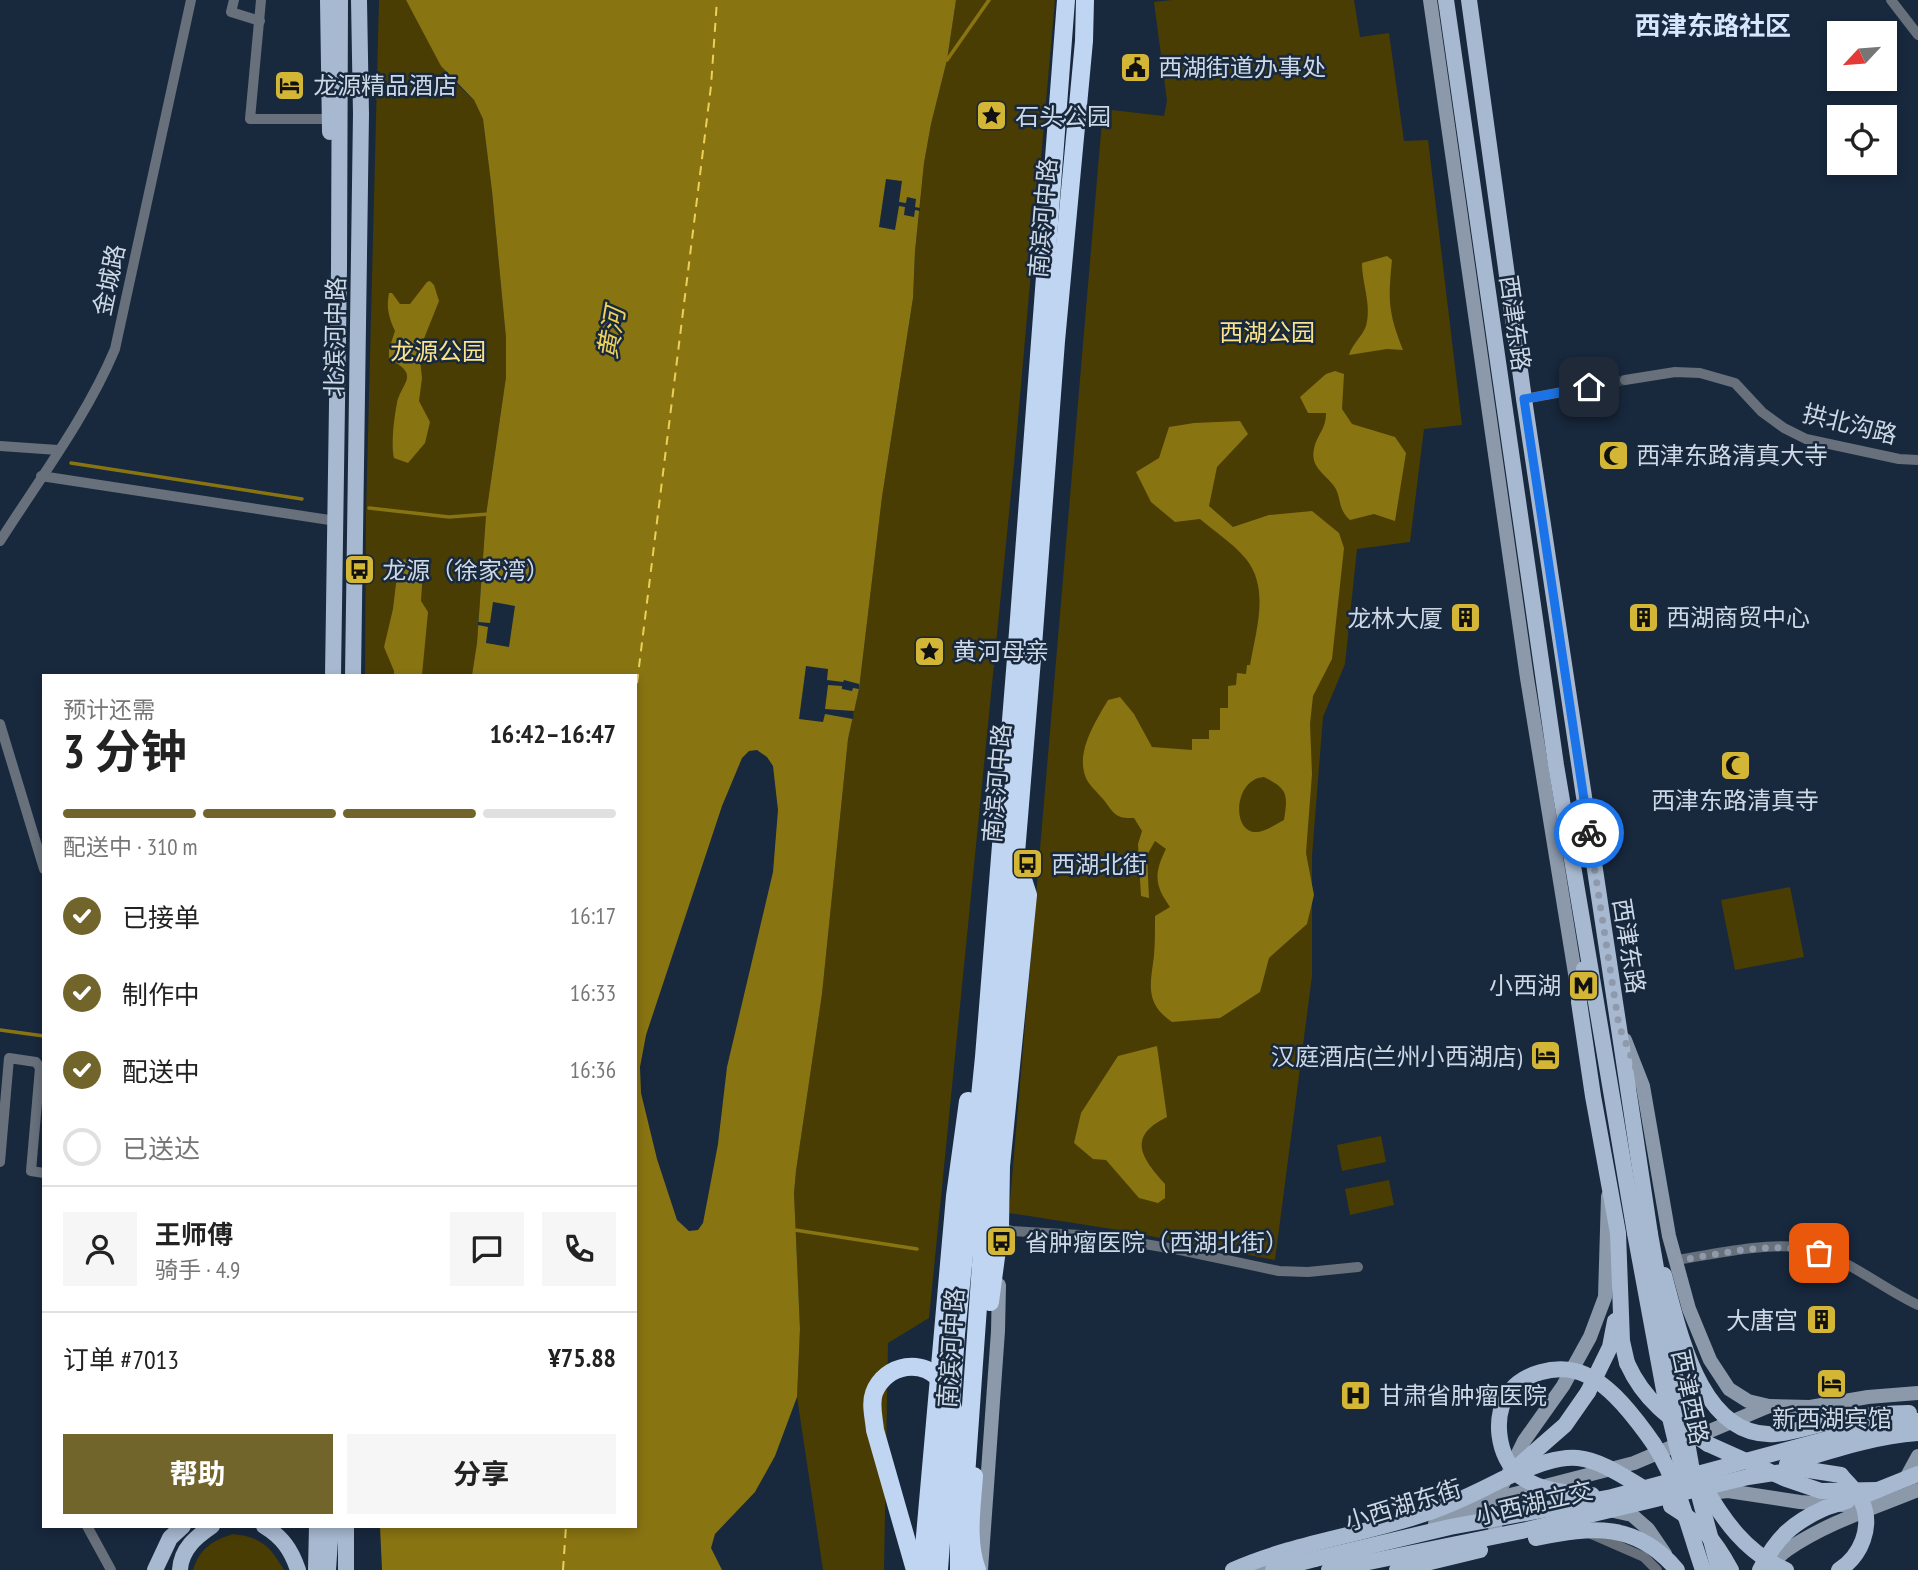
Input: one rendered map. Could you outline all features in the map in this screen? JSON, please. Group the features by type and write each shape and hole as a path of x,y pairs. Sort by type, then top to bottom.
{"highway":[{"name":"南滨河中路","path":"939,1570 955,1348 984,1056 1066,0"},
{"name":"南滨河中路","path":"959,1570 988,1166 1032,659 1056,341 1084,41 1085,0"},
{"path":"979,1570 974,1561 971,1528 988,1315 1000,1227 1002,1166 1028,895 1015,854"},
{"path":"922,1570 955,1196 971,1076 984,1056"},
{"path":"915,1570 875,1430 873,1411 873,1396 879,1382 890,1372 904,1367 919,1367 932,1373 943,1384 957,1426 959,1570"}],"main road":[{"path":"328,0 328,119 339,268"},
{"name":"北滨河中路","path":"333,674 340,0"},
{"name":"北滨河中路","path":"353,674 359,0"},
{"name":"西津东路","path":"1446,0 1556,765 1586,952 1642,1234"},
{"name":"西津东路","path":"1469,0 1524,399 1635,1135 1642,1234"},
{"path":"1586,952 1579,1002 1618,1233 1622,1341 1627,1363 1637,1385 1679,1424 1708,1444 1821,1491 1878,1490"},
{"path":"1635,1135 1664,1275 1678,1327 1701,1383 1723,1416 1743,1428 1776,1434 1852,1418 1888,1413 1918,1413"},
{"path":"1642,1234 1691,1465 1719,1570"},
{"name":"西津西路","path":"1642,1234 1667,1401 1704,1570"},
{"path":"1503,1479 1565,1425 1588,1392 1610,1348 1620,1292"},
{"path":"1612,1497 1539,1487 1520,1476 1508,1463 1499,1439 1500,1415 1510,1391 1528,1376 1554,1370 1575,1371 1596,1381 1617,1399 1647,1434 1663,1461 1677,1490 1704,1570"},
{"name":"小西湖立交","path":"1273,1570 1450,1527 1612,1497 1872,1427 1918,1421"},
{"path":"1748,1477 1828,1451 1899,1434 1918,1433"},
{"path":"1233,1570 1329,1539 1423,1514 1464,1499 1545,1461 1565,1456 1587,1458 1618,1472 1690,1518 1714,1540 1731,1570"},
{"path":"1691,1465 1714,1504 1740,1539 1772,1564 1786,1570"},
{"path":"1748,1477 1802,1469 1840,1475 1862,1501 1867,1529 1853,1559 1839,1570"},
{"path":"1760,1570 1769,1551 1784,1532 1800,1521 1825,1508 1912,1476"},
{"name":"小西湖立交","path":"1329,1570 1526,1530 1748,1477"},
{"path":"155,1570 170,1538 181,1528"},
{"path":"180,1570 180,1561 193,1539 209,1528"},
{"path":"267,1528 279,1535 293,1554 298,1570"},
{"path":"316,1570 317,1528"},
{"path":"328,1570 331,1528"},
{"path":"346,1528 346,1570"},
{"path":"1397,1570 1577,1529 1612,1530 1644,1541 1664,1554 1675,1570"}],"street":[{"name":"金城路","path":"0,541 102,377 114,349 191,0"},
{"path":"234,0 231,12 260,21"},
{"path":"261,0 250,119 328,119"},
{"name":"西津东路","path":"1430,0 1527,678 1579,1002"},
{"path":"1891,0 1918,35"},
{"name":"拱北沟路","path":"1625,380 1675,372 1700,373 1735,383 1762,412 1784,428 1806,439 1899,459 1918,460"},
{"path":"1524,399 1589,387"},
{"path":"0,446 58,450"},
{"path":"41,476 336,521"},
{"path":"0,724 42,862"},
{"name":"西津东路","path":"1619,1026 1643,1086 1669,1236 1689,1310 1710,1360 1729,1388 1748,1401 1769,1406"},
{"path":"0,1162 9,1058 36,1062 40,1068 31,1171 42,1173"},
{"name":"小西湖东街","path":"1260,1570 1451,1519 1487,1501 1503,1484 1524,1441 1563,1386 1590,1337 1605,1297 1609,1191"},
{"path":"979,1570 998,1331 1000,1227 1012,1231 1097,1236 1279,1271 1308,1272 1358,1267"},
{"path":"1675,1261 1774,1247 1798,1247 1839,1261 1918,1305"},
{"path":"1496,1531 1487,1501 1634,1463 1769,1406 1810,1407 1868,1397 1918,1393"},
{"path":"1901,1394 1918,1406"},
{"path":"1517,1456 1516,1479 1524,1499 1549,1518 1644,1557 1657,1570"},
{"path":"1912,1476 1918,1456"},
{"path":"1768,1570 1784,1551 1871,1507 1918,1490"},
{"path":"1597,1507 1728,1491 1800,1502 1871,1507"},
{"name":"小西湖东街","path":"1345,1570 1597,1507 1632,1515 1648,1529 1675,1570"},
{"path":"88,1528 111,1570"}],"green space":[{"name":"龙源公园","path":"379,0 406,0 458,85 474,100 483,119 492,191 506,338 506,377 486,515 477,643 472,674 365,674 366,515"},
{"path":"956,0 1055,0 1015,453 929,1318 888,1343 884,1570 823,1570 797,1397 800,1329 794,1193 822,994 848,739 859,689 882,497 913,298 924,163 947,60"},
{"name":"西湖公园","path":"1354,0 1360,37 1389,33 1404,141 1428,140 1462,425 1424,429 1410,542 1357,549 1345,664 1323,717 1312,856 1312,976 1275,1260 1118,1230 1009,1213 1103,109 1164,116 1167,101 1154,2"},
{"path":"1790,887 1804,957 1735,970 1721,900"},
{"path":"1381,1136 1386,1162 1342,1171 1337,1145"},
{"path":"1389,1180 1394,1205 1350,1215 1345,1189"},
{"path":"233,1534 264,1544 284,1570 193,1570 199,1556 208,1546"}],"water":[{"name":"黄河","path":"406,0 956,0 947,60 924,163 913,298 882,497 859,689 848,739 822,994 796,1171 794,1193 800,1329 797,1397 775,1456 755,1492 715,1534 711,1548 722,1570 382,1570 380,1528 637,1528 637,674 472,674 477,643 486,515 506,377 506,338 492,191 483,119 474,100 441,66","holes":["757,750 767,757 773,766 778,810 773,872 727,1067 718,1144 703,1223 698,1230 689,1231 677,1220 657,1159 641,1093 640,1067 646,1035 722,806 742,758 749,751"]},
{"path":"1387,256 1392,260 1392,315 1403,350 1387,349 1349,355 1368,318 1362,263"},
{"path":"430,281 439,301 419,351 422,378 419,401 430,422 425,443 408,463 394,458 393,452 396,409 407,374 389,359 395,331 389,313 388,298 389,293 392,293 400,304 410,304"},
{"path":"1335,371 1344,374 1342,409 1352,424 1395,437 1406,453 1395,521 1374,514 1350,520 1343,512 1334,486 1314,461 1314,449 1325,424 1326,413 1308,413 1300,397 1326,374"},
{"path":"1240,421 1248,434 1217,467 1209,506 1233,527 1269,515 1312,511 1339,533 1344,548 1332,659 1313,696 1310,724 1312,774 1306,853 1314,895 1307,924 1269,958 1260,992 1220,1018 1172,1022 1157,1008 1151,993 1155,916 1170,907 1161,892 1158,879 1159,865 1166,849 1155,841 1147,855 1149,898 1141,896 1138,844 1142,831 1134,818 1116,814 1091,786 1083,768 1083,758 1088,737 1108,700 1120,697 1134,714 1152,747 1192,750 1192,739 1209,739 1209,730 1220,730 1220,708 1228,708 1228,686 1236,685 1237,673 1246,674 1247,665 1250,665 1258,624 1259,596 1258,583 1246,559 1200,519 1175,522 1151,502 1136,472 1159,458 1169,427","holes":["1264,777 1278,785 1284,793 1284,820 1268,829 1249,831 1240,816 1241,796 1254,780"]},
{"path":"417,557 423,569 421,601 428,612 422,674 394,674 384,647 402,560"},
{"path":"1157,1046 1167,1117 1146,1132 1142,1148 1150,1165 1165,1184 1165,1198 1158,1203 1139,1198 1106,1160 1093,1159 1074,1143 1081,1113 1118,1056"}],"pier":[{"path":"886,179 902,181 899,202 906,203 907,197 916,199 915,207 920,208 920,211 915,210 914,217 904,215 905,207 899,206 895,230 879,227"},
{"path":"493,602 515,606 509,647 486,643 488,627 478,625 478,622 490,623"},
{"path":"806,666 828,669 827,680 844,680 859,684 859,689 853,688 852,691 842,689 842,686 828,685 825,709 854,711 853,719 825,714 823,722 799,719"}],"waterway":[{"path":"947,60 989,0"},
{"path":"71,463 302,499"},
{"path":"369,508 449,517 489,514"},
{"path":"0,1030 42,1036"},
{"path":"795,1230 917,1249"}],"ferry route":[{"path":"637,683 711,86 717,0"},
{"path":"563,1570 566,1528"}],"tunnel":[{"path":"1589,387 1625,380"}],"way so far":[{"path":"1589,833 1619,1026 1643,1086 1675,1261 1774,1247 1798,1247 1819,1253"}],"place":[{"name":"西湖街道办事处","path":"1135,67"},
{"name":"龙源精品酒店","path":"290,85"},
{"name":"石头公园","path":"992,116"},
{"name":"西津东路清真大寺","path":"1613,455"},
{"name":"龙源（徐家湾）","path":"359,570"},
{"name":"西湖商贸中心","path":"1643,617"},
{"name":"龙林大厦","path":"1466,618"},
{"name":"黄河母亲","path":"930,651"},
{"name":"西津东路清真寺","path":"1735,766"},
{"name":"西湖北街","path":"1028,864"},
{"name":"小西湖","path":"1584,985"},
{"name":"汉庭酒店(兰州小西湖店)","path":"1545,1056"},
{"name":"省肿瘤医院（西湖北街）","path":"1002,1242"},
{"name":"大唐宫","path":"1821,1320"},
{"name":"新西湖宾馆","path":"1832,1384"},
{"name":"甘肃省肿瘤医院","path":"1356,1395"}],"district":[{"name":"西津东路社区","path":"1713,25"}],"route":[{"path":"1589,387 1524,399 1589,833"}]}
